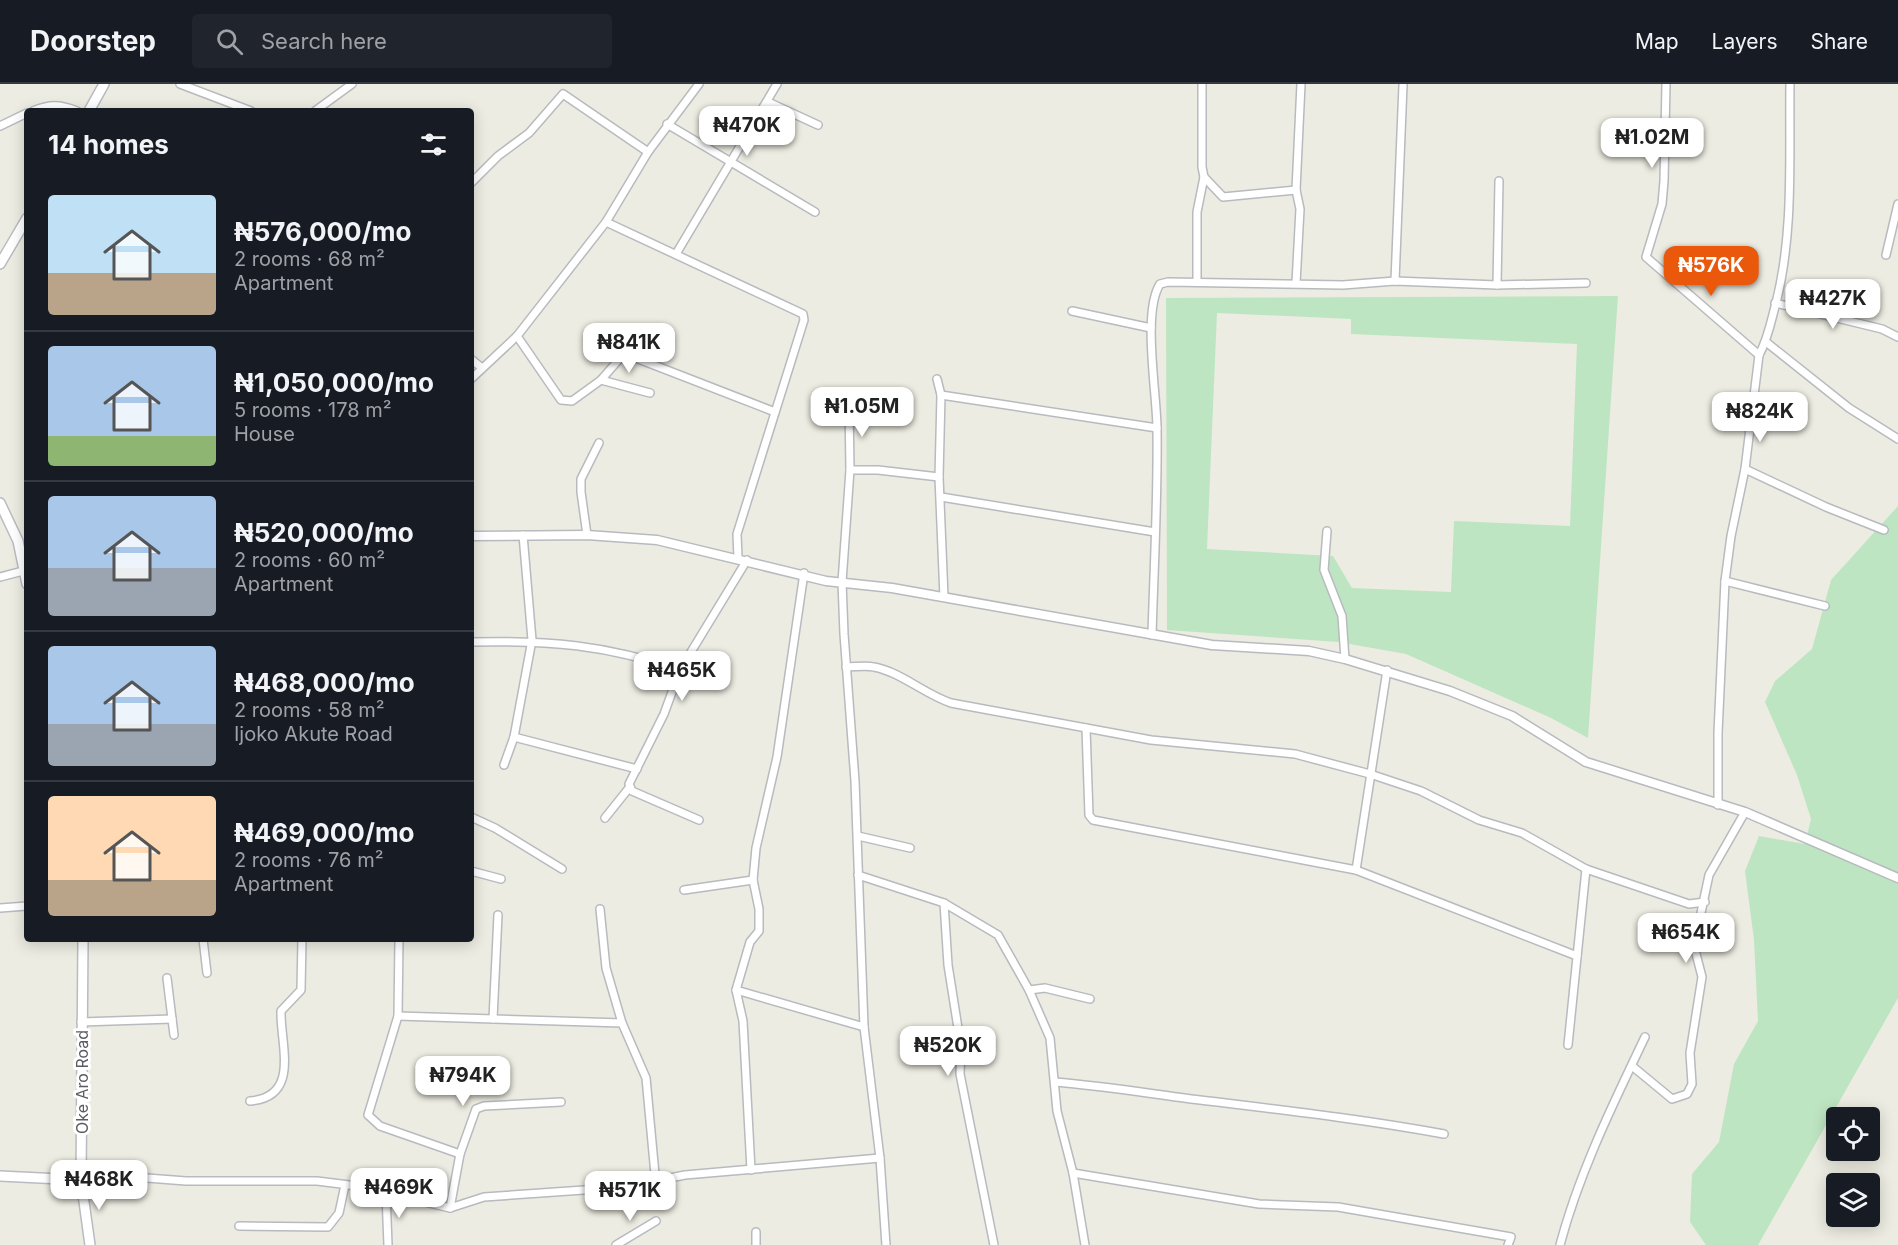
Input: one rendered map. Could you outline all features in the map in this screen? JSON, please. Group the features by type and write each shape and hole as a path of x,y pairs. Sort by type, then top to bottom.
{"main road":[{"path":"91,108 104,84"},
{"path":"0,264 24,223"},
{"path":"0,503 18,541 24,574"},
{"name":"Oke Aro Road","path":"83,942 82,1177 90,1245"},
{"path":"0,1176 82,1177"}],"street":[{"path":"180,84 243,108"},
{"path":"319,108 352,84"},
{"path":"474,376 517,336 606,222 648,152 699,84"},
{"path":"676,254 777,84"},
{"path":"1197,282 1197,212 1204,177 1202,84"},
{"path":"1296,283 1300,210 1296,190 1301,84"},
{"path":"1666,84 1662,204 1646,256 1759,355"},
{"path":"1718,805 1718,733 1725,581 1744,469 1759,355 1766,342 1784,272 1788,238 1790,84"},
{"path":"1395,281 1403,85"},
{"path":"474,180 498,156 529,133 563,94 648,152"},
{"path":"768,102 818,125"},
{"path":"40,108 47,105 70,108"},
{"path":"0,126 24,114"},
{"path":"667,124 815,212"},
{"path":"1204,177 1223,197 1296,190"},
{"path":"1497,285 1499,181"},
{"path":"1886,255 1898,204"},
{"path":"605,818 629,788 664,714 680,670 742,559 737,534 804,320 803,314 606,222"},
{"path":"1152,635 1157,428 1151,328 1153,299 1160,284 1197,282 1353,285 1395,281 1497,285 1586,283"},
{"path":"1775,303 1882,329 1898,337"},
{"path":"1072,311 1151,328"},
{"path":"517,336 561,400 572,401 601,380 621,357 635,356 775,412"},
{"path":"1766,342 1849,408 1898,439"},
{"path":"474,361 482,368"},
{"path":"937,379 941,395 939,477 944,597"},
{"path":"601,380 650,393"},
{"path":"941,395 1157,428"},
{"path":"849,406 850,470 842,582 858,836 864,1027 880,1158 886,1245"},
{"path":"587,536 580,492 582,479 599,443"},
{"path":"1744,469 1826,507 1884,530"},
{"path":"850,470 878,470 939,477"},
{"path":"941,497 1155,532"},
{"path":"1327,531 1324,570 1342,616 1345,659"},
{"path":"504,765 514,736 532,640 523,535"},
{"path":"474,536 587,536 657,540 804,573 826,581 944,597 1212,645 1309,651 1345,659 1387,670 1512,716 1586,762 1745,812 1898,878"},
{"path":"0,577 23,571"},
{"path":"751,1170 742,1021 736,990 750,942 759,931 759,909 753,880 756,848 777,757 804,573"},
{"path":"1725,581 1825,606"},
{"path":"474,642 532,640 625,652 680,670"},
{"path":"846,668 872,666 883,669 935,698 951,702 1151,740 1295,754 1370,774 1421,791 1479,820 1522,833 1586,869 1689,904 1705,902"},
{"path":"1356,870 1387,670"},
{"path":"1086,728 1089,815 1093,820 1356,870 1577,956"},
{"path":"514,736 637,769"},
{"path":"629,788 699,820"},
{"path":"1632,1066 1672,1099 1687,1094 1692,1084 1690,1053 1702,977 1694,946 1713,864 1745,812"},
{"path":"474,818 495,828 562,868"},
{"path":"858,836 910,848"},
{"path":"1568,1045 1586,869"},
{"path":"474,872 501,879"},
{"path":"858,875 944,903 998,934 1029,990 1050,1038 1057,1111 1073,1173 1085,1245"},
{"path":"684,890 753,880"},
{"path":"944,903 948,965 961,1047 960,1074 994,1245"},
{"path":"0,908 24,906"},
{"path":"600,909 603,958 622,1023 646,1078 656,1185"},
{"path":"493,1019 498,915"},
{"path":"203,942 207,973"},
{"path":"250,1101 269,1097 278,1086 285,1068 281,1011 301,990 302,942"},
{"path":"399,942 398,1016 368,1115 380,1126 460,1154"},
{"path":"166,978 174,1035"},
{"path":"1029,990 1045,988 1090,999"},
{"path":"736,990 864,1027"},
{"path":"398,1016 622,1023"},
{"path":"81,1022 172,1019"},
{"path":"1560,1245 1582,1179 1645,1037"},
{"path":"1055,1082 1113,1086 1189,1098 1358,1118 1444,1134"},
{"path":"450,1208 460,1154 476,1109 484,1106 561,1102"},
{"path":"82,1177 186,1181 294,1180 345,1185 450,1208 484,1197 656,1185 670,1178 685,1175 880,1158"},
{"path":"1073,1173 1259,1204 1338,1207 1399,1216 1511,1237 1508,1245"},
{"path":"239,1226 328,1227 339,1213 345,1185"},
{"path":"386,1194 388,1245"},
{"path":"615,1245 656,1221"},
{"path":"756,1232 756,1245"}],"green space":[{"path":"1618,296 1588,738 1551,718 1406,654 1338,642 1167,630 1166,298","holes":["1217,313 1351,319 1351,334 1577,344 1570,526 1454,521 1451,592 1352,588 1333,556 1207,549"]},
{"path":"1898,506 1898,998 1836,1107 1826,1107 1826,1125 1758,1245 1706,1245 1690,1222 1692,1174 1719,1142 1734,1064 1758,1021 1754,940 1745,871 1759,836 1805,844 1811,819 1797,775 1765,702 1775,681 1812,649 1831,580"}]}
